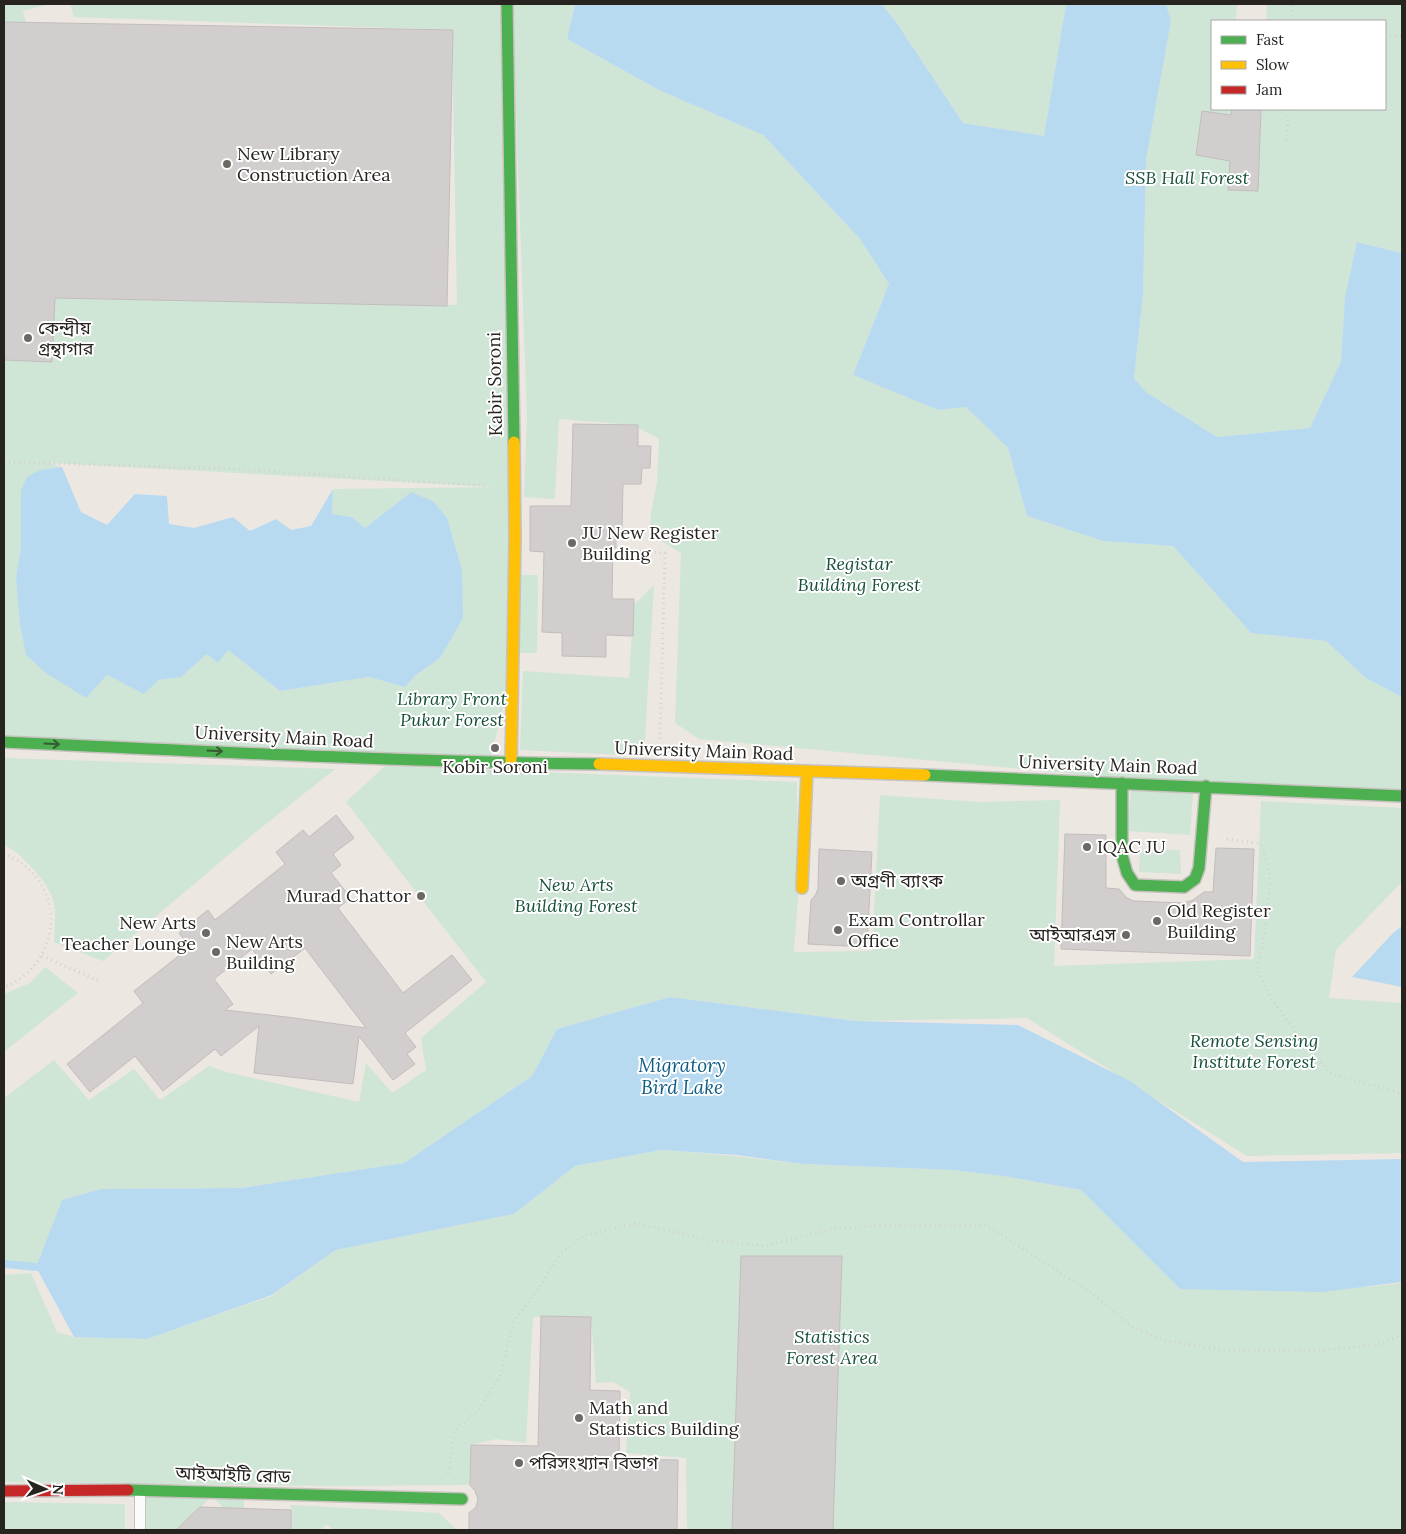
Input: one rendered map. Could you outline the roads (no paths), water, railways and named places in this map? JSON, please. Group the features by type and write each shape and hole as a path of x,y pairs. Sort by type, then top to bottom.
{"street":[{"name":"Kabir Soroni","path":"508,4 514,488 511,763"},
{"name":"University Main Road","path":"4,742 511,763 660,765 1206,786 1402,796"},
{"path":"802,888 807,772"},
{"path":"1122,783 1122,855 1127,873 1135,885 1184,887 1195,879 1199,868 1206,786"},
{"name":"আইআইটি রোড","path":"4,1491 140,1490 462,1499"}],"lane":[{"path":"140,1490 140,1530"}],"water":[{"path":"575,4 882,4 963,123 1044,136 1066,4 1166,4 1171,21 1146,160 1143,295 1134,378 1146,392 1217,437 1310,428 1341,361 1345,297 1357,242 1402,253 1402,697 1366,678 1326,641 1251,633 1173,546 1103,541 1027,516 1008,448 966,407 938,410 853,375 889,284 860,239 763,135 659,90 567,39"},
{"path":"62,467 81,512 107,525 135,494 167,496 169,524 194,528 233,517 250,531 276,519 291,530 311,526 333,489 332,514 352,517 365,528 411,492 434,502 447,518 462,570 463,618 440,658 416,675 405,687 369,677 280,691 228,650 218,663 207,654 181,677 159,680 144,694 107,675 86,698 46,673 26,655 20,624 16,577 21,546 21,490 27,477 40,470"},
{"path":"1402,926 1402,987 1352,977 1393,933"},
{"name":"Migratory Bird Lake","path":"670,997 856,1021 1018,1025 1130,1081 1243,1162 1402,1159 1402,1282 1322,1292 1180,1289 1081,1190 1009,1177 954,1170 803,1164 736,1155 661,1150 575,1166 514,1214 336,1250 272,1295 147,1339 74,1337 36,1267 62,1200 101,1189 241,1188 404,1163 532,1076 557,1029"}],"waterway":[{"path":"5,1264 36,1267"}],"place":[{"name":"New Library Construction Area","path":"227,164"},
{"name":"কেন্দ্রীয় গ্রন্থাগার","path":"28,338"},
{"name":"JU New Register Building","path":"572,543"},
{"name":"Kobir Soroni","path":"495,748"},
{"name":"IQAC JU","path":"1087,847"},
{"name":"অগ্রণী ব্যাংক","path":"841,881"},
{"name":"Murad Chattor","path":"421,896"},
{"name":"Old Register Building","path":"1157,921"},
{"name":"Exam Controllar Office","path":"838,930"},
{"name":"New Arts Teacher Lounge","path":"206,933"},
{"name":"আইআরএস","path":"1126,935"},
{"name":"New Arts Building","path":"216,952"},
{"name":"Math and Statistics Building","path":"579,1418"},
{"name":"পরিসংখ্যান বিভাগ","path":"519,1463"}],"park label":[{"name":"SSB Hall Forest","path":"1187,178"},
{"name":"Registar Building Forest","path":"859,574"},
{"name":"Library Front Pukur Forest","path":"452,710"},
{"name":"New Arts Building Forest","path":"576,895"},
{"name":"Remote Sensing Institute Forest","path":"1254,1051"},
{"name":"Statistics Forest Area","path":"832,1347"}]}
